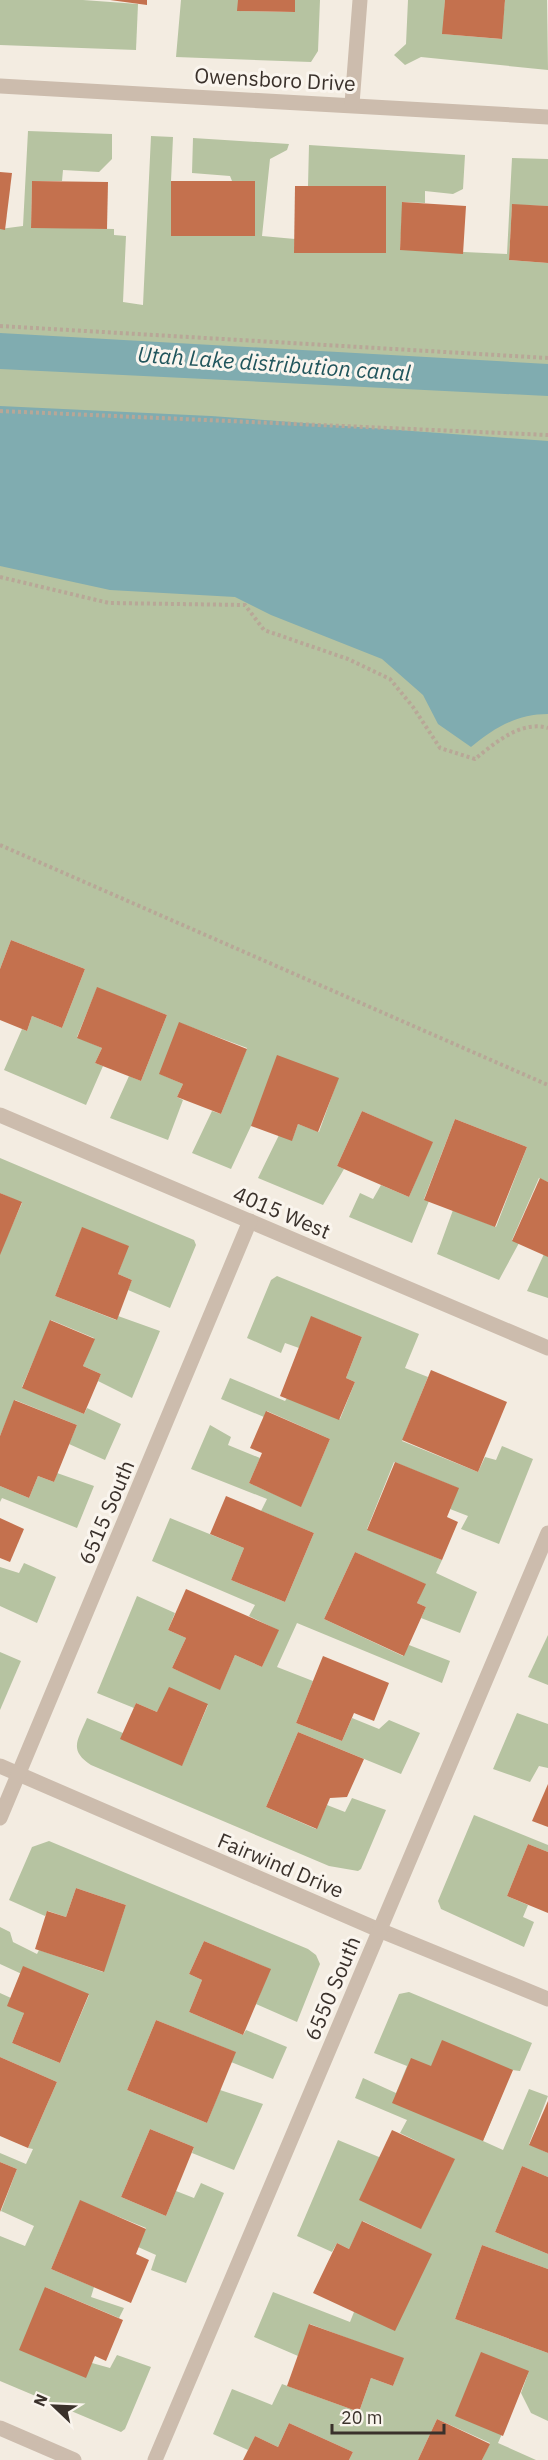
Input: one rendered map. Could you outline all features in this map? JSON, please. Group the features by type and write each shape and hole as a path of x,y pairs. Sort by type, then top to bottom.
{"street":[{"path":"352,104 360,0"},
{"name":"Owensboro Drive","path":"0,86 352,104 548,117"},
{"name":"4015 West","path":"0,1116 548,1348"},
{"name":"6515 South","path":"0,1818 250,1221"},
{"name":"6550 South","path":"155,2460 548,1533"},
{"name":"Fairwind Drive","path":"0,1766 379,1930 548,1999"},
{"path":"0,2428 74,2460"}],"path":[{"path":"0,326 548,358"},
{"path":"0,411 548,435"},
{"path":"0,577 109,603 245,605 264,630 348,659 390,679 413,707 440,748 475,759 506,734 539,725 548,728"},
{"path":"0,845 548,1085"}],"green space":[{"path":"0,0 83,0 138,4 136,50 0,45"},
{"path":"181,0 238,0 238,11 294,12 295,0 320,0 318,51 311,62 176,57"},
{"path":"408,0 445,0 443,34 501,39 505,0 547,0 548,70 421,57 405,65 394,55 406,44"},
{"path":"28,131 112,134 112,159 99,172 63,170 62,181 32,181 31,227 114,229 114,235 126,236 123,302 143,305 151,136 173,137 171,181 255,236 255,181 232,181 230,176 192,173 193,138 289,144 287,150 270,159 262,236 295,239 294,253 386,253 308,186 309,145 465,155 463,189 453,194 425,191 425,203 403,202 400,249 507,254 512,158 548,159 548,206 512,205 509,260 548,263 548,1182 539,1178 512,1240 519,1243 499,1280 437,1254 453,1210 496,1227 527,1147 455,1119 424,1199 429,1201 412,1243 349,1217 360,1193 373,1199 381,1185 409,1197 432,1142 362,1111 337,1166 344,1169 323,1205 258,1178 279,1135 292,1140 298,1124 319,1132 338,1079 251,1126 231,1169 192,1153 212,1111 221,1114 247,1048 180,1023 160,1074 183,1084 177,1097 183,1100 168,1140 110,1118 129,1076 141,1081 167,1015 97,988 77,1037 102,1048 95,1063 103,1066 86,1105 4,1070 22,1029 27,1031 32,1016 62,1028 85,969 11,940 0,969 0,229 23,226"},
{"path":"0,1158 194,1240 196,1245 170,1308 128,1290 132,1280 118,1274 128,1246 82,1228 55,1296 116,1320 118,1316 160,1331 132,1398 98,1381 101,1374 83,1366 94,1338 51,1320 22,1387 84,1414 87,1408 121,1424 105,1460 69,1444 77,1425 15,1400 0,1436 0,1252 22,1203 0,1193"},
{"path":"544,1254 548,1256 548,1298 527,1291"},
{"path":"277,1276 419,1334 405,1368 428,1377 402,1441 478,1472 485,1457 496,1460 502,1446 533,1459 499,1544 461,1529 468,1516 450,1509 458,1488 394,1462 367,1529 442,1560 436,1573 477,1592 460,1633 421,1618 426,1607 417,1603 425,1584 355,1552 324,1619 403,1656 409,1645 450,1661 442,1683 297,1623 277,1667 313,1681 296,1723 342,1741 352,1718 379,1729 389,1720 420,1733 401,1774 298,1732 266,1807 316,1829 327,1805 345,1812 352,1798 386,1810 361,1869 358,1871 329,1866 91,1765 84,1760 77,1749 78,1739 87,1718 123,1733 182,1765 208,1705 157,1712 136,1703 134,1708 97,1693 137,1596 175,1613 168,1630 186,1638 172,1668 220,1689 235,1655 262,1667 278,1630 249,1616 255,1605 152,1561 170,1518 244,1548 231,1580 285,1602 314,1533 261,1511 267,1499 191,1469 210,1425 231,1437 228,1445 260,1458 249,1483 301,1506 330,1439 267,1411 264,1417 221,1399 230,1378 285,1401 287,1398 340,1419 355,1382 346,1378 362,1337 312,1317 299,1348 285,1343 281,1353 247,1338 271,1280"},
{"path":"57,1473 94,1486 77,1528 2,1498 0,1502 0,1486 29,1498 38,1476 54,1482"},
{"path":"24,1563 56,1577 37,1623 0,1606 0,1567 19,1573"},
{"path":"548,1635 548,1685 528,1677"},
{"path":"0,1652 21,1661 0,1710"},
{"path":"517,1713 548,1724 548,1768 539,1766 530,1782 493,1769"},
{"path":"474,1815 548,1845 548,1852 528,1844 507,1896 528,1905 523,1917 534,1922 524,1947 441,1909 438,1901"},
{"path":"49,1841 308,1949 316,1955 320,1964 297,2022 256,2004 270,1969 204,1941 189,1974 202,1980 189,2012 243,2035 246,2030 287,2047 273,2079 231,2062 235,2052 156,2020 127,2090 207,2123 220,2090 263,2104 234,2170 192,2153 194,2147 150,2129 121,2197 166,2216 176,2191 194,2198 201,2183 224,2193 186,2283 151,2270 156,2255 138,2247 146,2228 80,2201 51,2269 94,2287 91,2297 124,2308 119,2318 45,2287 92,2363 110,2368 117,2355 151,2367 125,2429 121,2432 0,2381 0,2236 25,2246 34,2226 1,2211 17,2169 0,2162 0,2153 26,2164 33,2149 28,2148 57,2082 0,2057 0,1993 11,1998 24,2013 12,2043 60,2063 89,1995 24,1967 24,1975 0,1964 0,1927 10,1932 13,1942 37,1954 39,1950 103,1972 126,1905 76,1888 66,1917 48,1911 45,1916 9,1900 32,1847"},
{"path":"409,1992 532,2043 520,2071 512,2070 483,2141 503,2150 529,2089 548,2096 529,2144 548,2153 548,2177 522,2166 495,2232 548,2254 548,2269 482,2245 455,2319 548,2353 548,2421 531,2413 521,2393 529,2371 498,2443 536,2460 482,2460 490,2443 437,2419 418,2460 349,2460 353,2452 289,2423 278,2447 255,2436 248,2450 213,2434 232,2389 272,2405 282,2384 359,2412 371,2378 393,2386 403,2359 310,2324 298,2356 254,2337 273,2292 350,2322 354,2312 431,2254 363,2221 349,2249 337,2243 332,2252 297,2236 338,2140 379,2157 421,2228 454,2159 400,2133 407,2120 355,2098 363,2078 396,2093 407,2066 374,2053 399,1994"}],"water":[{"name":"Utah Lake distribution canal","path":"0,333 548,364 548,396 0,369"},
{"path":"0,406 211,416 548,441 548,714 526,716 506,723 471,747 438,724 423,695 382,659 271,615 235,597 110,590 0,566"}],"building":[{"path":"110,0 147,0 147,5"},
{"path":"238,0 295,0 295,12 237,11"},
{"path":"445,0 505,0 502,39 442,34"},
{"path":"0,172 12,173 5,230 0,229"},
{"path":"32,181 108,182 107,229 31,228"},
{"path":"171,181 255,181 255,236 171,236"},
{"path":"295,186 386,186 386,253 294,253"},
{"path":"402,202 466,206 463,254 400,250"},
{"path":"512,204 548,206 548,263 509,260"},
{"path":"11,940 85,969 62,1028 32,1016 27,1031 0,1020 0,969"},
{"path":"97,987 167,1015 141,1081 95,1063 102,1048 77,1038"},
{"path":"179,1022 247,1049 221,1114 177,1097 183,1084 159,1074"},
{"path":"277,1055 339,1078 318,1132 298,1124 292,1141 251,1126"},
{"path":"362,1111 433,1142 409,1197 337,1166"},
{"path":"455,1119 527,1147 495,1227 424,1200"},
{"path":"540,1178 548,1182 548,1257 512,1241"},
{"path":"0,1193 22,1202 0,1255"},
{"path":"82,1227 129,1246 118,1274 132,1280 117,1320 55,1296"},
{"path":"311,1316 362,1337 346,1378 355,1382 339,1420 280,1396"},
{"path":"50,1320 95,1339 83,1366 101,1374 84,1414 22,1388"},
{"path":"431,1370 507,1402 478,1472 402,1440"},
{"path":"14,1400 77,1425 54,1482 38,1476 29,1498 0,1486 0,1436"},
{"path":"266,1411 330,1439 301,1507 249,1483 262,1453 250,1448"},
{"path":"395,1462 459,1488 447,1517 458,1522 442,1560 367,1530"},
{"path":"226,1496 314,1533 285,1602 231,1580 244,1548 210,1534"},
{"path":"0,1518 24,1529 10,1562 0,1558"},
{"path":"355,1552 426,1584 417,1603 426,1607 404,1656 324,1619"},
{"path":"186,1589 279,1630 262,1667 235,1655 220,1690 172,1668 186,1638 168,1630"},
{"path":"323,1656 389,1683 374,1721 354,1713 342,1741 296,1723"},
{"path":"169,1687 208,1704 182,1766 120,1739 136,1703 157,1712"},
{"path":"298,1732 364,1759 347,1797 330,1798 317,1829 266,1807"},
{"path":"548,1784 548,1827 532,1821"},
{"path":"528,1844 548,1852 548,1913 507,1896"},
{"path":"76,1888 126,1905 104,1972 35,1949 47,1911 66,1917"},
{"path":"204,1941 271,1969 243,2035 189,2012 202,1980 189,1974"},
{"path":"23,1966 89,1994 60,2063 12,2043 24,2013 7,2006"},
{"path":"156,2020 236,2052 207,2123 127,2090"},
{"path":"442,2040 513,2070 483,2141 392,2103 411,2058 431,2066"},
{"path":"0,2057 57,2082 28,2148 0,2136"},
{"path":"548,2101 548,2153 529,2145"},
{"path":"150,2129 194,2147 166,2216 121,2197"},
{"path":"392,2130 455,2159 421,2229 359,2200"},
{"path":"0,2162 17,2169 0,2212"},
{"path":"522,2166 548,2177 548,2254 495,2232"},
{"path":"80,2200 146,2229 136,2254 149,2260 131,2303 51,2269"},
{"path":"362,2221 432,2254 395,2331 313,2293 337,2243 349,2249"},
{"path":"482,2245 548,2269 548,2353 455,2319"},
{"path":"45,2287 123,2320 106,2361 95,2356 86,2378 19,2350"},
{"path":"309,2324 404,2358 393,2386 371,2378 359,2412 287,2386"},
{"path":"481,2352 529,2371 503,2436 455,2416"},
{"path":"437,2419 490,2444 482,2460 418,2460"},
{"path":"289,2423 353,2452 349,2460 243,2460 255,2436 278,2447"}]}
